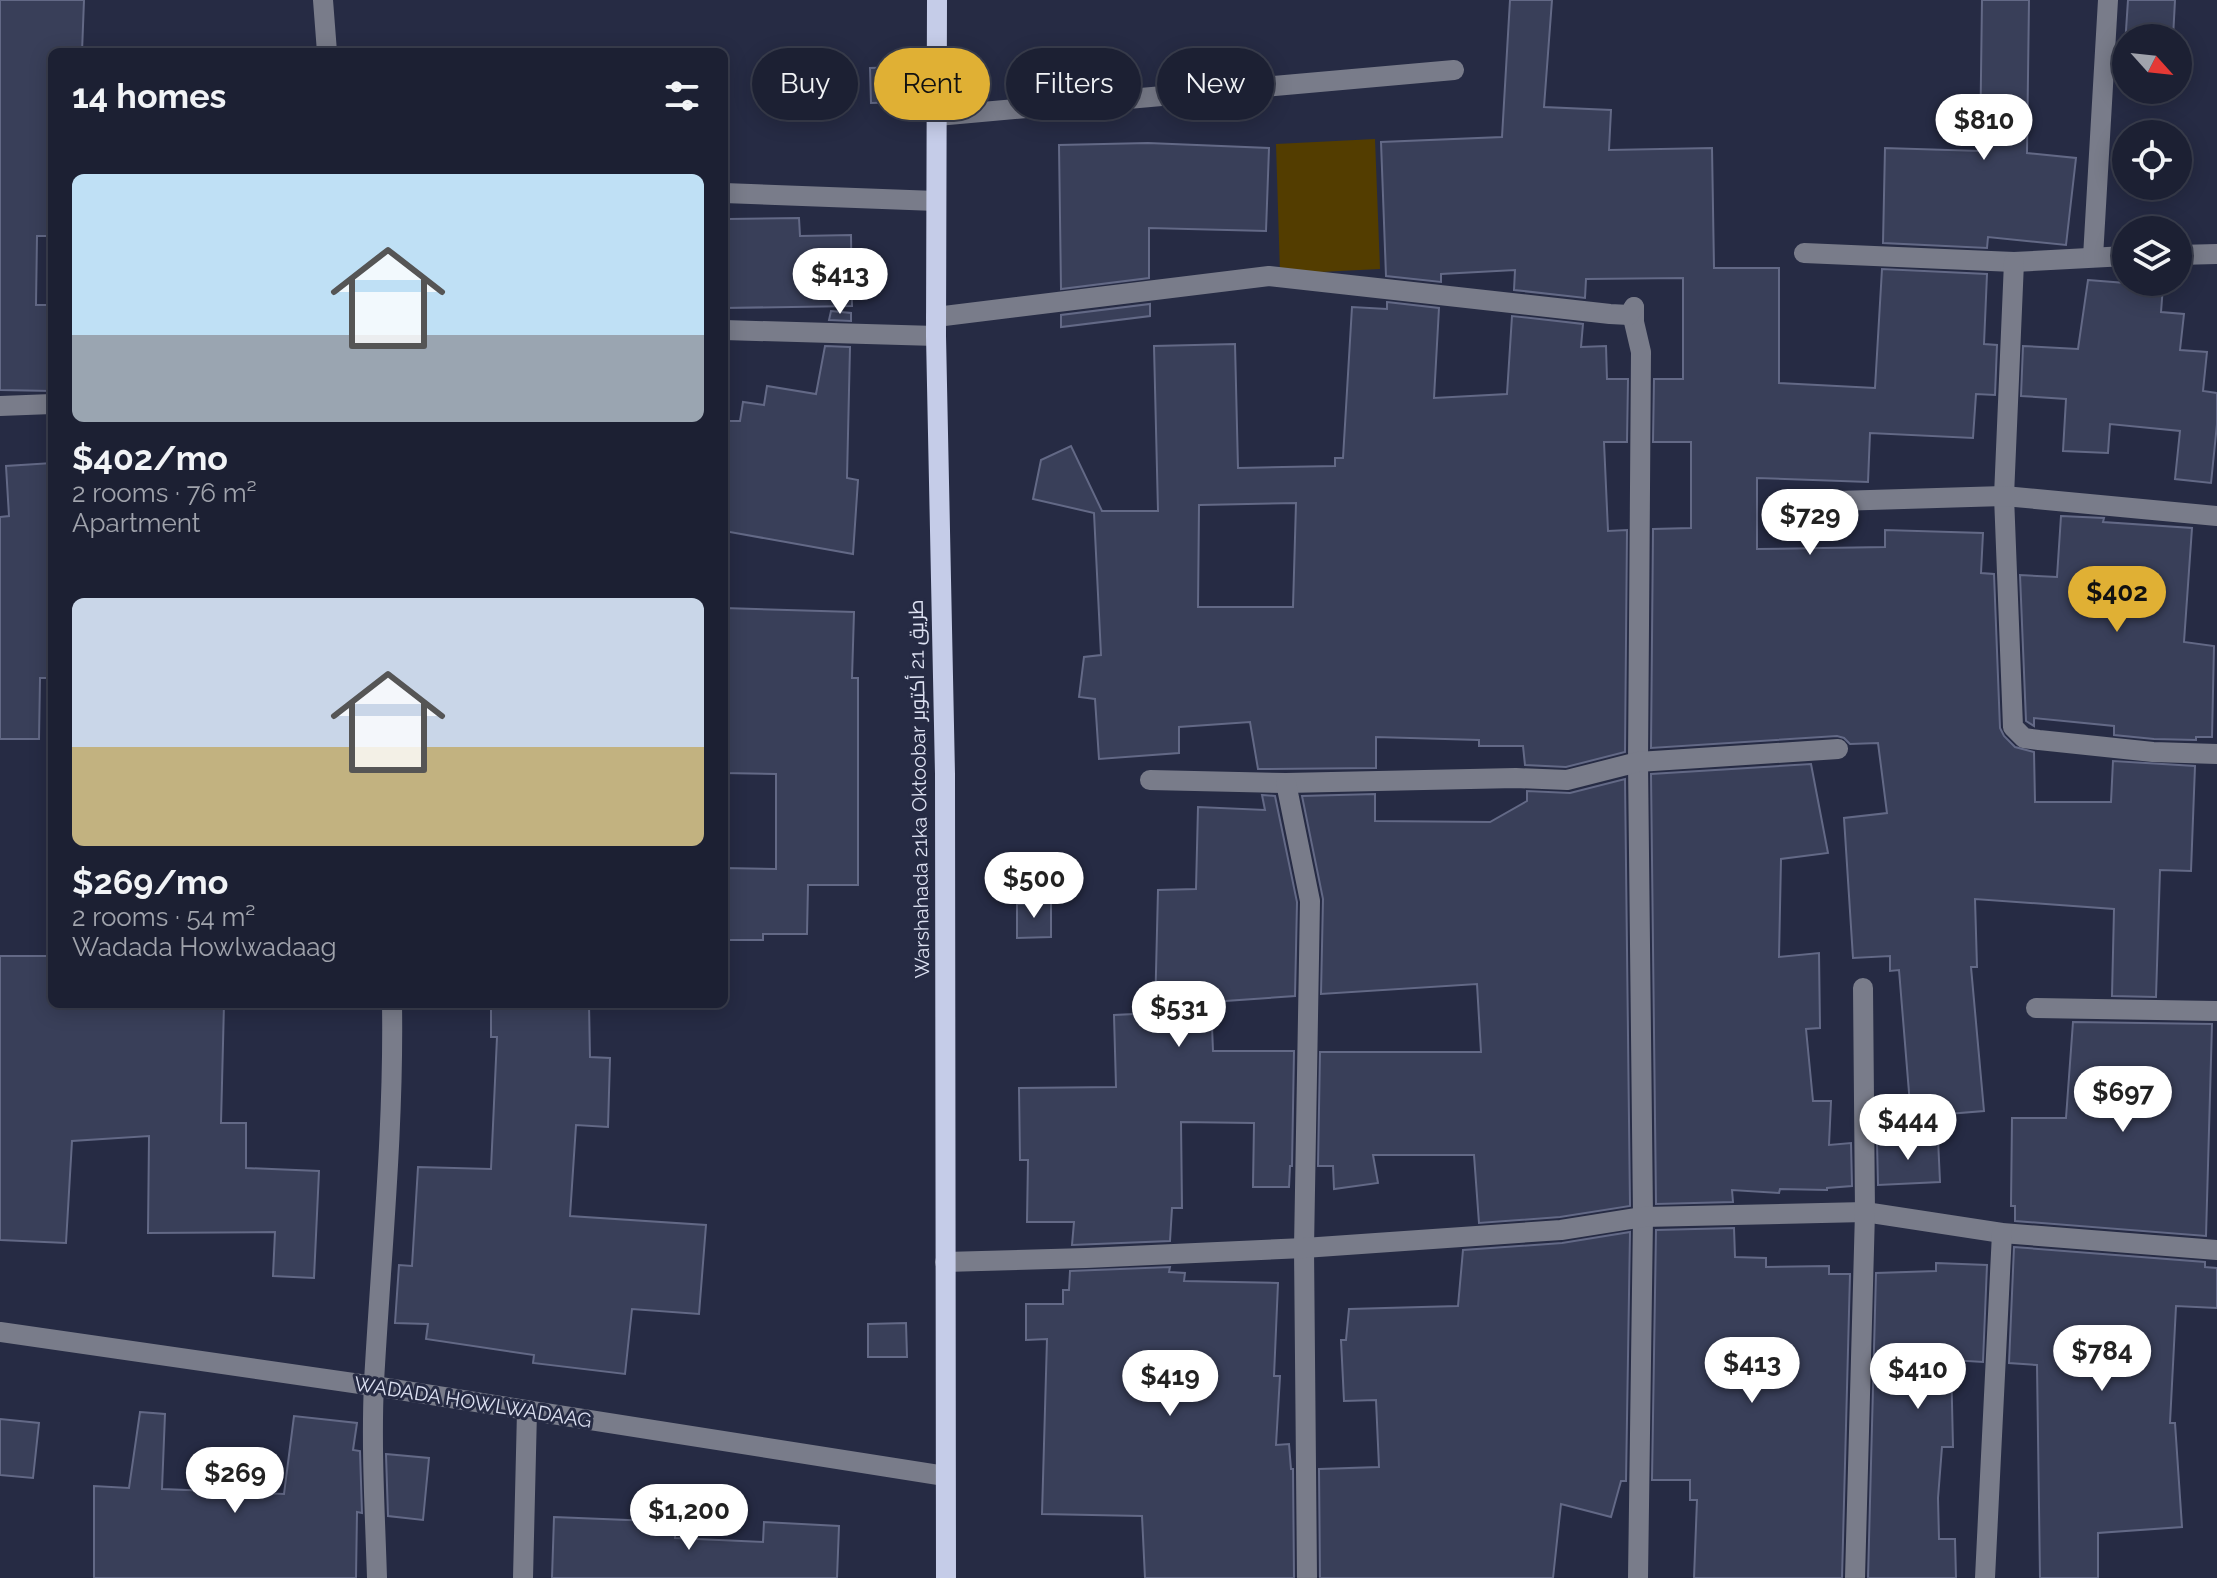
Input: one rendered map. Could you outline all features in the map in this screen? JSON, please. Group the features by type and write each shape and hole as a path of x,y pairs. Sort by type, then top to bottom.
{"main road":[{"name":"Warshahada 21ka Oktoobar طريق 21 أكتوبر","path":"937,0 937,48"},
{"name":"Warshahada 21ka Oktoobar طريق 21 أكتوبر","path":"937,120 936,327 945,774 946,1578"}],"street":[{"path":"323,0 327,48"},
{"path":"2093,257 2108,0"},
{"path":"990,111 1454,70"},
{"path":"728,193 936,201"},
{"path":"1804,253 2014,262 2112,256"},
{"path":"2192,255 2217,254"},
{"path":"2014,262 2004,496 2013,727 2024,738 2039,740 2153,752 2217,754"},
{"path":"728,330 936,327 1269,276 1610,314 1629,315 1634,307 1641,352 1638,762 1643,1217 1638,1578"},
{"path":"0,406 48,404"},
{"path":"1803,502 2004,496 2217,516"},
{"path":"1150,780 1286,783 1516,778 1567,780 1638,762 1838,749"},
{"path":"1286,783 1310,901 1304,1248 1307,1578"},
{"path":"1855,1578 1865,1212 1863,988"},
{"path":"377,1578 374,1386 393,1078 392,1008"},
{"path":"2036,1008 2217,1011"},
{"path":"945,1262 1304,1248 1561,1230 1643,1217 1865,1212 2002,1233 2217,1250"},
{"path":"1985,1578 2002,1233"},
{"name":"WADADA HOWLWADAAG","path":"0,1332 374,1386 945,1476"},
{"path":"523,1578 527,1411"}],"shaded area":[{"path":"1375,139 1380,269 1280,274 1276,144"}],"building":[{"path":"0,0 84,0 82,48 48,48 48,236 37,236 36,305 48,305 48,391 0,390"},
{"path":"1510,0 1552,0 1544,107 1611,110 1609,150 1712,148 1714,268 1779,268 1779,383 1875,388 1882,269 1987,274 1984,344 1997,345 1995,395 1976,394 1973,438 1870,433 1868,482 1757,478 1757,549 1885,547 1885,530 1983,533 1981,573 1994,574 2000,728 2015,747 2034,752 2035,802 2111,802 2113,761 2195,766 2191,871 2160,870 2156,997 2112,996 2114,909 1975,899 1977,967 1971,967 1984,1111 1911,1117 1899,970 1890,971 1890,956 1853,958 1844,818 1887,813 1878,743 1850,744 1837,736 1651,748 1653,529 1691,528 1691,442 1653,442 1654,379 1683,379 1683,278 1586,279 1585,298 1514,290 1515,270 1441,274 1441,282 1386,276 1381,142 1502,137"},
{"path":"1982,0 2029,0 2027,153 2076,158 2066,245 1988,237 1987,248 1883,243 1885,148 1980,151"},
{"path":"2128,0 2175,0 2174,24 2126,24"},
{"path":"870,68 874,68 874,103 871,103"},
{"path":"1148,143 1269,148 1266,231 1149,228 1149,278 1061,289 1059,145"},
{"path":"799,218 800,236 851,235 852,306 728,308 728,219"},
{"path":"2088,280 2112,282 2112,296 2162,296 2161,312 2184,314 2180,350 2207,352 2203,391 2217,393 2211,483 2175,479 2180,431 2110,424 2108,453 2063,451 2066,399 2021,396 2023,346 2078,349"},
{"path":"1387,302 1439,308 1434,398 1507,394 1512,316 1583,324 1581,347 1606,346 1607,379 1628,379 1627,442 1604,442 1608,531 1627,530 1625,752 1566,767 1525,765 1523,746 1479,746 1479,740 1376,737 1376,768 1258,769 1250,722 1179,727 1179,753 1099,759 1095,699 1079,697 1084,657 1101,655 1094,513 1033,499 1041,460 1071,446 1102,511 1158,511 1154,346 1235,344 1238,468 1335,466 1335,458 1343,458 1352,307 1387,309","holes":["1296,503 1293,607 1198,607 1199,505"]},
{"path":"1150,304 1150,316 1061,327 1061,315"},
{"path":"831,311 851,313 851,321 829,320"},
{"path":"825,346 850,347 847,478 858,480 853,554 728,532 728,421 740,421 743,402 764,405 767,386 816,394"},
{"path":"48,463 48,678 40,678 39,739 0,739 0,517 9,516 6,466"},
{"path":"2061,516 2192,528 2184,642 2214,646 2212,737 2196,737 2196,740 2154,739 2114,735 2114,726 2034,718 2034,726 2026,721 2020,575 2057,577"},
{"path":"728,608 854,612 852,678 858,678 858,885 808,885 807,934 763,934 763,940 728,940 728,868 776,869 776,774 728,773"},
{"path":"1811,764 1828,853 1781,859 1779,957 1819,953 1820,1028 1806,1029 1813,1101 1831,1101 1829,1145 1851,1143 1852,1186 1827,1190 1780,1189 1779,1193 1732,1190 1733,1202 1656,1204 1651,774"},
{"path":"1625,779 1630,1206 1560,1217 1479,1223 1474,1155 1373,1155 1378,1183 1334,1189 1333,1166 1318,1166 1320,1052 1481,1052 1477,984 1321,994 1323,899 1302,796 1375,794 1375,821 1490,822 1527,801 1527,791 1570,793"},
{"path":"1262,795 1275,796 1297,902 1295,996 1211,1002 1213,1051 1294,1051 1289,1187 1253,1187 1254,1123 1181,1122 1182,1208 1172,1208 1170,1241 1072,1245 1074,1222 1027,1222 1028,1160 1020,1160 1019,1088 1116,1087 1114,1015 1155,1013 1158,890 1196,889 1198,807 1265,810"},
{"path":"1051,903 1051,937 1017,938 1017,904"},
{"path":"0,956 48,956 48,1008 224,1008 221,1123 246,1123 246,1168 319,1171 314,1278 273,1276 275,1232 148,1233 149,1136 72,1141 66,1243 0,1240"},
{"path":"491,1008 589,1008 590,1057 610,1058 608,1127 576,1125 570,1216 706,1225 699,1314 632,1309 625,1374 533,1363 534,1355 426,1339 428,1324 395,1323 399,1265 412,1266 418,1167 491,1169 497,1037 491,1037"},
{"path":"2073,1022 2212,1024 2206,1236 2015,1221 2015,1206 2011,1206 2012,1118 2066,1118"},
{"path":"1938,1139 1940,1182 1878,1185 1877,1142"},
{"path":"1734,1228 1735,1257 1766,1258 1766,1267 1829,1266 1829,1274 1850,1274 1842,1578 1694,1578 1697,1500 1690,1500 1690,1480 1652,1480 1656,1230"},
{"path":"1630,1232 1626,1481 1621,1481 1611,1517 1561,1504 1553,1578 1320,1578 1319,1469 1379,1467 1376,1400 1344,1401 1341,1340 1346,1340 1349,1309 1458,1306 1463,1250 1562,1243"},
{"path":"2014,1247 2205,1262 2205,1267 2217,1268 2217,1308 2176,1306 2170,1423 2175,1423 2182,1527 2098,1533 2098,1578 2040,1578 2037,1365 2009,1363"},
{"path":"1936,1263 1987,1265 1983,1362 1951,1360 1953,1447 1942,1447 1939,1539 1955,1539 1956,1578 1868,1578 1876,1273 1936,1271"},
{"path":"1170,1267 1169,1272 1185,1273 1184,1281 1278,1283 1274,1376 1280,1376 1276,1445 1289,1444 1293,1469 1294,1578 1145,1578 1142,1516 1042,1514 1047,1339 1026,1340 1026,1304 1063,1304 1063,1290 1069,1290 1070,1271"},
{"path":"906,1323 907,1357 868,1357 868,1324"},
{"path":"140,1412 165,1414 162,1489 284,1494 294,1416 357,1423 353,1450 360,1451 362,1513 357,1512 356,1578 94,1578 94,1486 129,1488"},
{"path":"0,1419 39,1423 33,1478 0,1475"},
{"path":"386,1454 429,1458 423,1520 388,1516"},
{"path":"554,1517 676,1522 675,1538 763,1542 764,1522 839,1526 837,1578 552,1578"}]}
